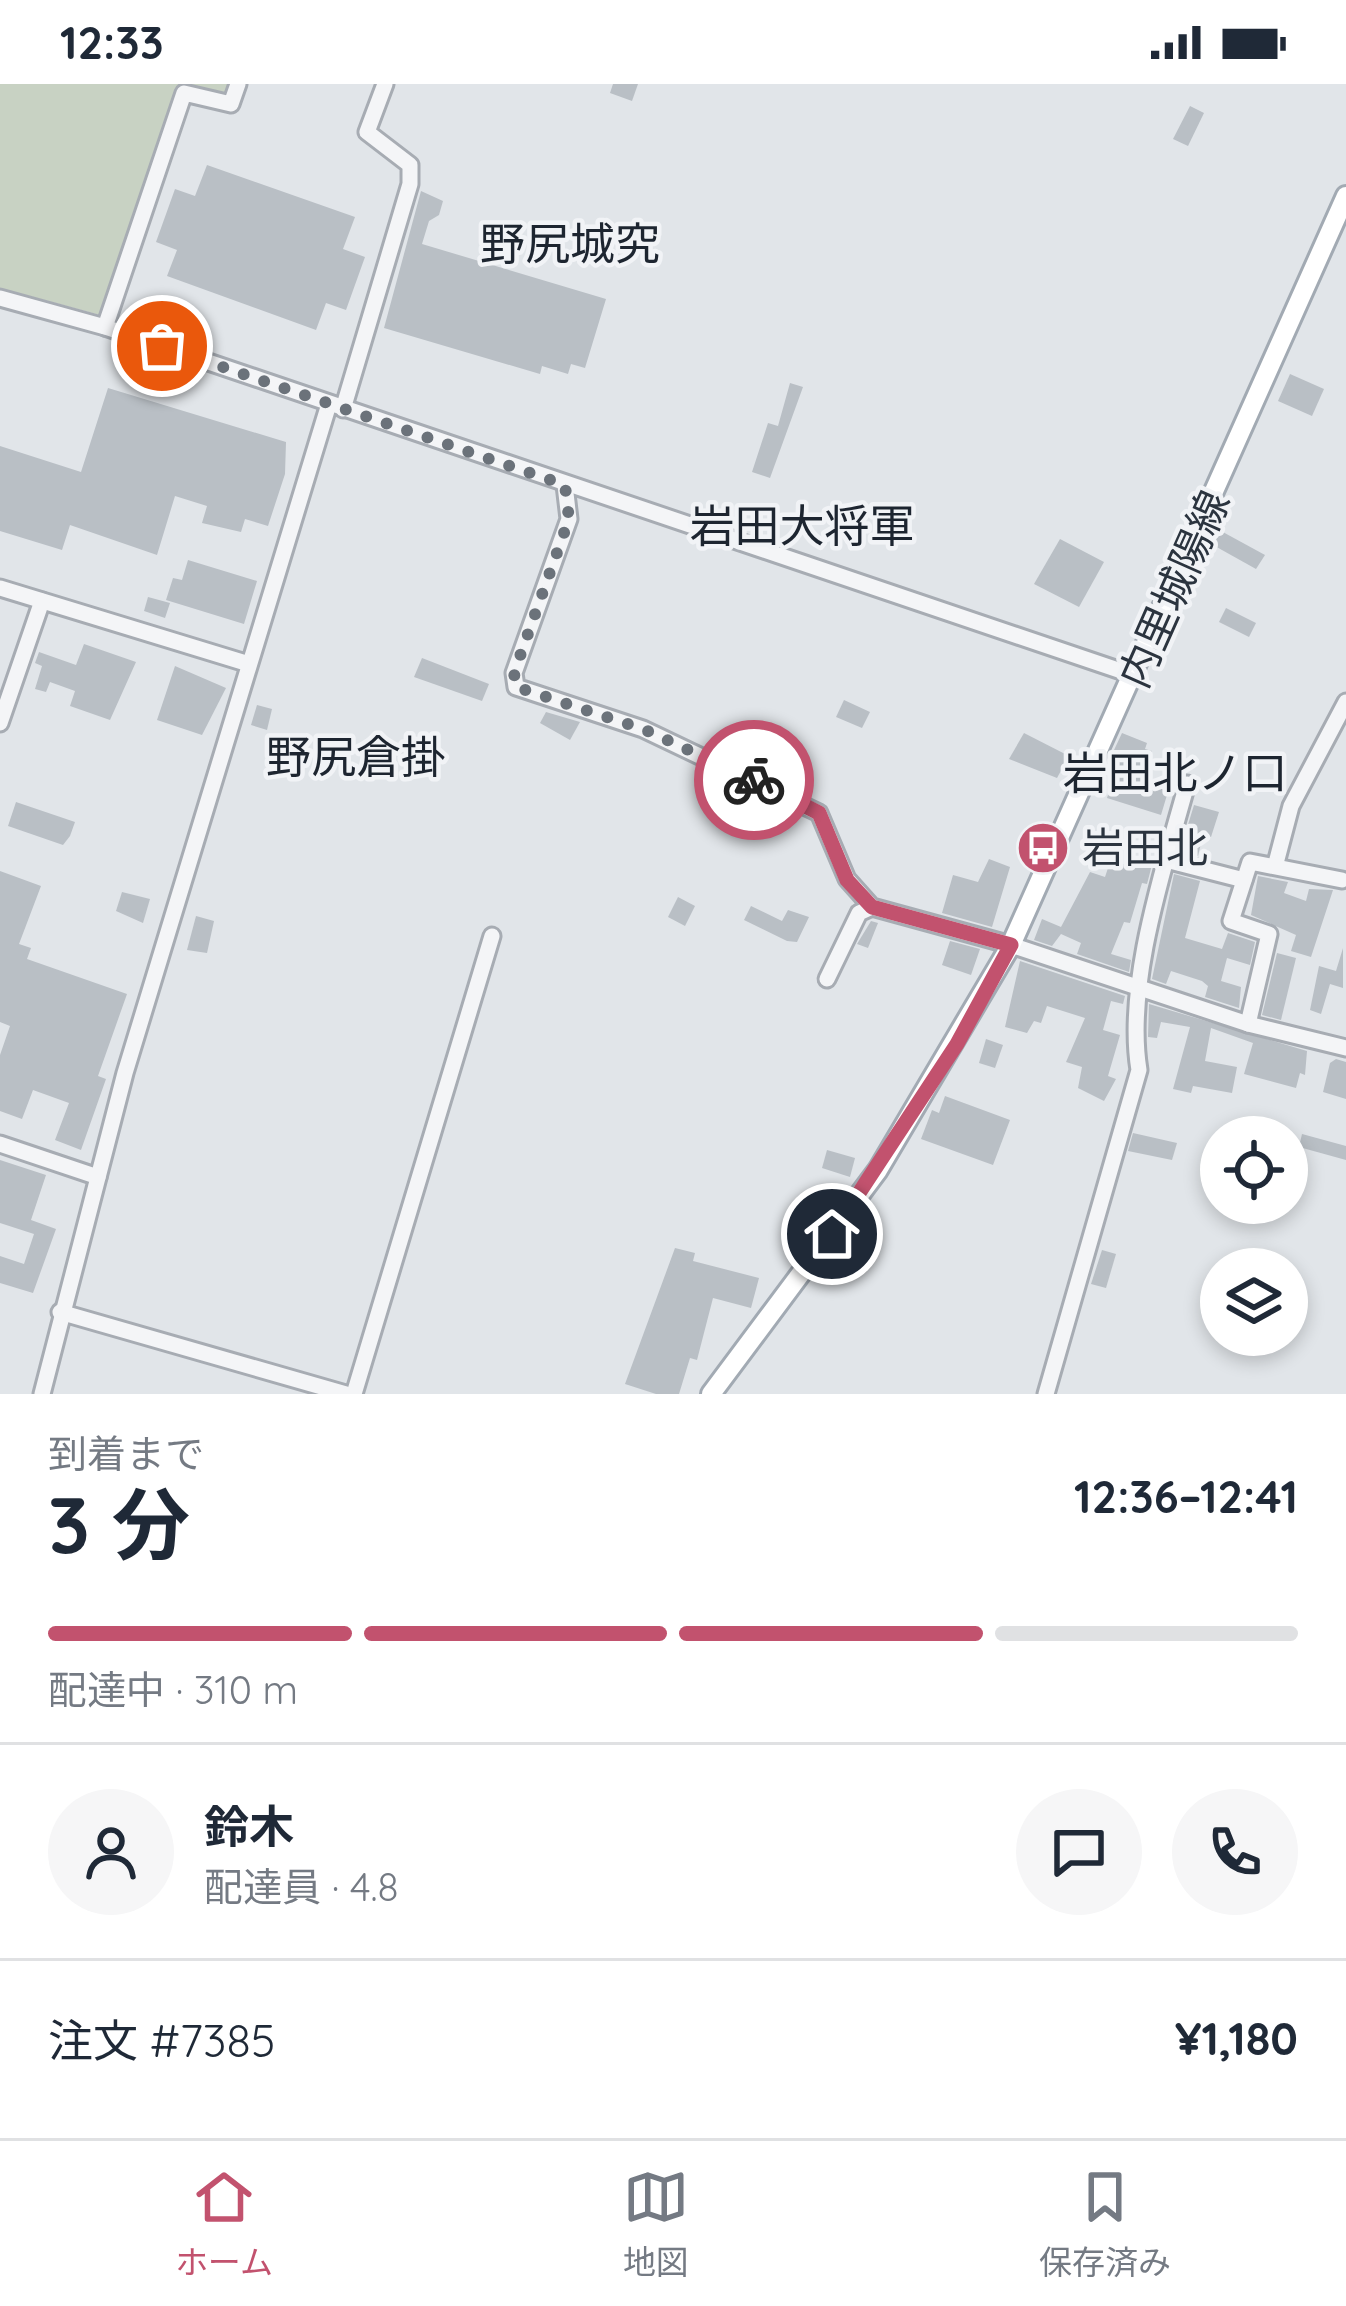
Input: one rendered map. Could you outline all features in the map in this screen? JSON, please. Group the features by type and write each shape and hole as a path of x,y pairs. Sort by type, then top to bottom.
{"main road":[{"name":"内里城陽線","path":"711,1394 878,1170 1011,945 1136,676 1346,196"}],"street":[{"path":"105,327 184,93 231,104 238,84"},
{"path":"41,1394 98,1177 250,664 410,184 410,165 367,132 385,84"},
{"path":"0,298 105,327 1136,676"},
{"path":"565,485 569,519 514,673 516,687 643,729 819,813 847,880 872,907 1011,945 1248,1024 1346,1048"},
{"path":"0,588 250,664"},
{"path":"0,723 42,601"},
{"path":"1276,863 1292,806 1346,702"},
{"path":"1046,1394 1139,1070 1134,1038 1138,991 1187,784"},
{"path":"1248,1024 1269,934 1231,920 1254,859 1342,880"},
{"path":"1166,860 1244,880"},
{"path":"827,979 859,913 872,907"},
{"path":"60,1312 350,1394 491,936"},
{"path":"0,1144 98,1177"}],"green space":[{"path":"0,84 228,84 224,95 183,85 100,315 0,288"}],"building":[{"path":"613,84 638,84 632,101 610,93"},
{"path":"1190,106 1204,113 1188,146 1173,139"},
{"path":"207,165 355,217 343,249 365,257 346,310 326,303 316,330 167,276 177,250 156,242 175,189 195,196"},
{"path":"421,191 443,201 439,215 429,221 422,244 606,299 585,368 571,364 568,374 542,366 540,374 384,328"},
{"path":"1290,374 1324,389 1312,416 1278,401"},
{"path":"790,383 803,387 770,478 752,472 768,423 778,426"},
{"path":"108,388 286,442 285,474 268,526 245,519 241,532 202,523 207,506 175,496 157,555 70,525 62,550 0,531 0,446 81,472"},
{"path":"1221,531 1265,555 1256,569 1213,545"},
{"path":"1060,539 1104,562 1079,607 1034,584"},
{"path":"188,560 257,581 244,624 166,600 173,578 182,580"},
{"path":"148,597 170,603 165,618 144,611"},
{"path":"1226,608 1256,623 1249,637 1219,622"},
{"path":"84,644 136,662 110,720 70,706 75,691 50,682 46,692 35,689 42,666 35,663 39,652 76,665"},
{"path":"422,658 489,684 482,701 414,677"},
{"path":"175,666 226,688 202,735 157,720"},
{"path":"844,700 870,712 862,728 836,717"},
{"path":"257,705 272,709 267,730 251,725"},
{"path":"546,712 580,722 570,740 540,723"},
{"path":"1024,733 1069,756 1057,778 1009,759"},
{"path":"1122,733 1147,743 1145,749 1152,751 1144,777 1170,785 1161,815 1107,798 1116,770 1107,765"},
{"path":"16,802 75,822 70,836 63,845 8,826"},
{"path":"1194,805 1219,812 1211,837 1203,835 1198,856 1180,851"},
{"path":"1138,856 1153,861 1147,884 1142,883 1130,923 1124,922 1111,954 1131,960 1129,972 1077,954 1081,943 1061,934 1052,946 1034,940 1042,919 1061,927 1090,872 1105,877 1110,862 1135,866"},
{"path":"989,859 1010,867 992,927 942,913 953,875 978,882"},
{"path":"0,871 41,886 19,944 31,948 27,959 127,994 98,1076 106,1079 81,1150 55,1140 69,1103 33,1090 22,1119 0,1111 0,1055 10,1026 0,1022"},
{"path":"1174,874 1200,881 1185,938 1222,949 1228,933 1255,942 1250,965 1227,958 1221,981 1241,987 1239,1008 1205,997 1208,986 1202,981 1171,971 1166,984 1152,979"},
{"path":"1258,876 1288,882 1284,893 1306,901 1309,889 1333,890 1311,957 1291,951 1296,935 1251,915"},
{"path":"122,892 150,899 143,923 116,911"},
{"path":"678,897 695,906 685,926 668,917"},
{"path":"751,906 782,921 788,910 809,917 797,942 787,941 744,920"},
{"path":"196,916 214,921 207,953 187,950"},
{"path":"871,921 878,923 868,948 857,944"},
{"path":"950,941 980,949 971,975 942,965"},
{"path":"1343,948 1343,988 1330,984 1321,1014 1310,1010 1319,966 1336,971"},
{"path":"1277,953 1296,958 1281,1020 1262,1015"},
{"path":"1020,961 1125,996 1123,1004 1111,1001 1103,1030 1120,1035 1108,1076 1116,1079 1104,1101 1078,1088 1082,1067 1066,1062 1085,1018 1047,1006 1041,1023 1034,1021 1027,1033 1005,1027"},
{"path":"1149,1004 1307,1051 1305,1075 1300,1073 1296,1088 1244,1074 1253,1043 1211,1028 1205,1061 1237,1067 1232,1093 1193,1086 1191,1093 1173,1089 1190,1027 1161,1022 1157,1038 1148,1037"},
{"path":"986,1039 1003,1045 995,1068 979,1063"},
{"path":"1336,1059 1346,1062 1346,1099 1323,1092 1330,1063"},
{"path":"945,1096 1010,1120 993,1165 921,1139 932,1110 939,1113"},
{"path":"1133,1133 1177,1143 1172,1160 1128,1151"},
{"path":"1308,1136 1346,1146 1346,1160 1308,1149"},
{"path":"827,1150 855,1158 850,1177 822,1168"},
{"path":"0,1160 46,1175 31,1220 56,1229 33,1293 0,1283 0,1256 24,1264 34,1234 0,1223"},
{"path":"675,1248 695,1253 693,1261 759,1278 751,1308 713,1298 697,1360 690,1358 679,1394 656,1394 625,1384"},
{"path":"1102,1250 1116,1254 1106,1288 1091,1284"}],"way so far":[{"path":"162,346 565,485 569,519 514,673 516,687 643,729 754,780"}],"place":[{"name":"岩田北","path":"1043,848"}],"district":[{"name":"野尻城究","path":"570,244"},
{"name":"岩田大将軍","path":"802,526"},
{"name":"野尻倉掛","path":"356,757"},
{"name":"岩田北ノ口","path":"1175,773"}],"route":[{"path":"754,780 819,813 847,880 872,907 1011,945 957,1044 832,1234"}]}
